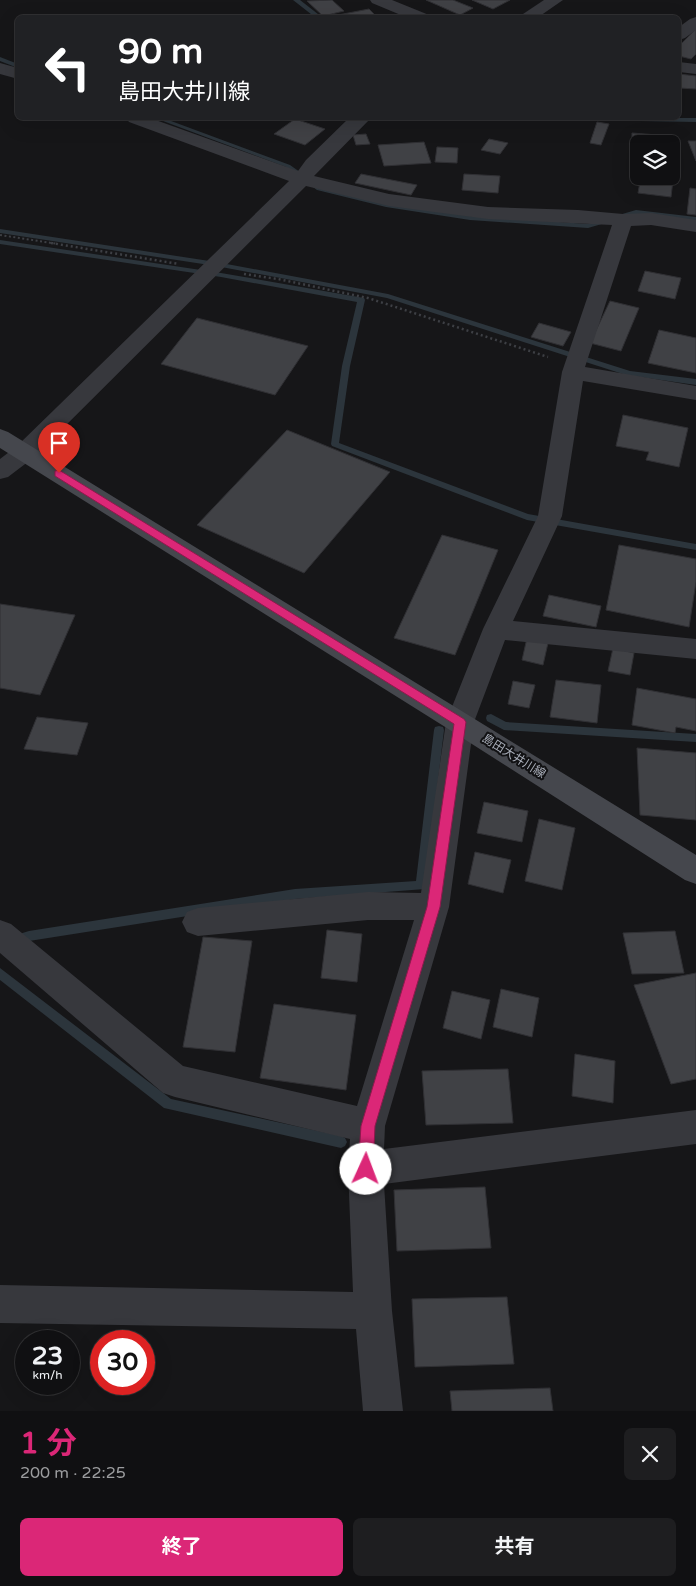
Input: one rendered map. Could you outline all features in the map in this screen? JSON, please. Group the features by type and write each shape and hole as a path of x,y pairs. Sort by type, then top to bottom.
{"main road":[{"name":"島田大井川線","path":"0,437 460,722 696,871"}],"street":[{"path":"378,0 416,15"},
{"path":"530,15 555,0"},
{"path":"681,33 696,22"},
{"path":"0,51 15,56"},
{"path":"681,67 696,69"},
{"path":"0,68 15,73"},
{"path":"141,120 308,172 389,200 478,212 623,220 651,219 696,226"},
{"path":"0,472 25,452 211,269 358,120"},
{"path":"295,158 308,172"},
{"path":"383,1411 373,1311 366,1169 368,1126 434,907 460,722 496,629 550,516 574,369 623,220"},
{"path":"574,369 623,382 696,393"},
{"path":"496,629 696,649"},
{"path":"198,922 368,906 434,907"},
{"path":"0,934 175,1081 368,1126"},
{"path":"366,1169 696,1127"},
{"path":"0,1304 116,1308 373,1311"}],"path":[{"path":"0,235 278,279 368,298 574,369"}],"building":[{"path":"332,0 344,11 322,15 307,1"},
{"path":"426,0 453,0 473,8 460,15"},
{"path":"472,0 510,0 493,9"},
{"path":"369,9 375,15 338,15"},
{"path":"696,29 696,54 691,59 681,56 681,44"},
{"path":"681,74 696,76 696,89 681,88"},
{"path":"294,120 325,129 305,145 274,134"},
{"path":"597,122 609,124 601,145 590,143"},
{"path":"632,133 657,135 632,135"},
{"path":"366,134 370,144 356,145 353,135"},
{"path":"489,139 508,143 500,154 481,150"},
{"path":"688,141 696,141 696,161"},
{"path":"424,142 431,163 384,166 378,145"},
{"path":"437,147 458,148 457,163 435,162"},
{"path":"361,174 417,185 411,195 355,183"},
{"path":"464,174 500,176 498,193 462,190"},
{"path":"639,185 672,185 671,197 638,193"},
{"path":"690,188 696,189 696,215 687,214"},
{"path":"645,271 681,278 675,299 638,291"},
{"path":"610,301 639,308 621,351 590,343"},
{"path":"197,318 308,346 275,395 161,364"},
{"path":"539,323 571,332 563,346 531,337"},
{"path":"659,330 696,338 696,373 648,363"},
{"path":"623,415 688,428 679,467 646,460 649,452 616,446"},
{"path":"287,430 390,472 304,573 197,525"},
{"path":"442,535 498,550 455,655 394,638"},
{"path":"619,545 696,559 696,582 689,627 606,610"},
{"path":"549,595 601,606 596,627 543,616"},
{"path":"0,604 75,615 40,695 0,688"},
{"path":"527,638 548,643 543,665 522,660"},
{"path":"613,648 634,653 630,675 608,671"},
{"path":"556,680 601,685 597,723 550,717"},
{"path":"513,681 535,685 529,708 508,704"},
{"path":"637,688 696,699 696,731 676,727 675,733 632,725"},
{"path":"37,717 88,723 77,755 24,749"},
{"path":"637,748 696,753 696,820 640,815"},
{"path":"484,802 528,811 522,842 477,833"},
{"path":"539,819 575,828 562,890 525,881"},
{"path":"475,852 511,860 503,893 468,884"},
{"path":"327,930 362,934 357,982 321,978"},
{"path":"675,931 684,973 632,974 623,933"},
{"path":"203,937 252,941 235,1052 183,1047"},
{"path":"696,973 696,1079 671,1084 634,985"},
{"path":"501,989 539,998 532,1037 493,1027"},
{"path":"452,991 490,1000 481,1039 443,1028"},
{"path":"274,1004 356,1015 346,1090 260,1078"},
{"path":"575,1054 615,1061 613,1103 572,1096"},
{"path":"508,1069 513,1123 426,1125 422,1071"},
{"path":"485,1187 491,1248 397,1251 394,1190"},
{"path":"507,1297 514,1364 415,1367 412,1299"},
{"path":"550,1388 553,1411 452,1411 450,1391"}],"waterway":[{"path":"296,0 316,15"},
{"path":"0,59 15,65"},
{"path":"163,120 288,166 319,189 386,205 470,218 588,226 636,212 696,219"},
{"path":"681,120 696,120"},
{"path":"0,231 216,264 388,296 629,373 696,382"},
{"path":"0,242 221,275 361,300 346,366 335,444 527,517 696,547"},
{"path":"491,718 504,726 696,738"},
{"path":"0,945 29,936 295,894 421,886 439,730"},
{"path":"0,973 168,1104 341,1142"}],"route":[{"path":"59,473 460,722 434,907 368,1126 366,1169"}]}
